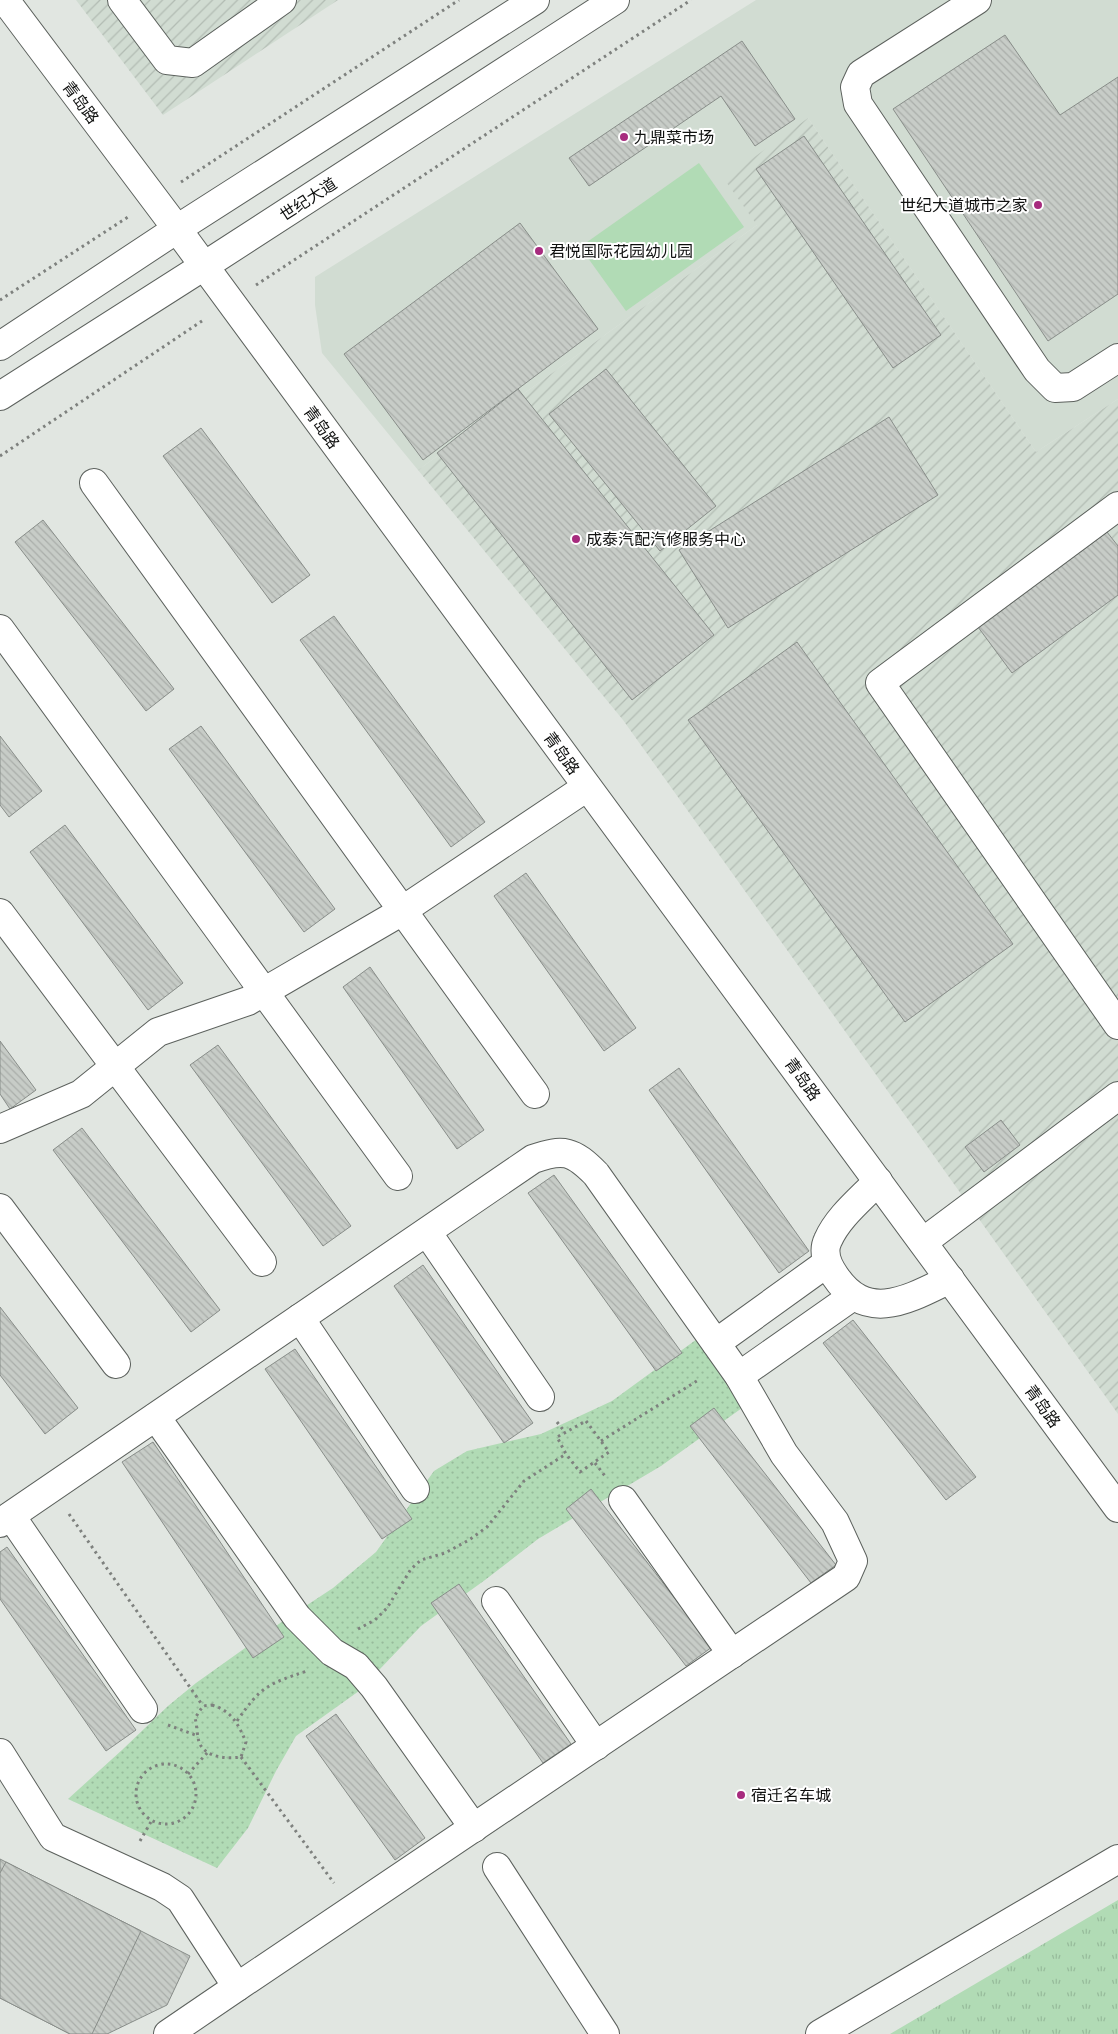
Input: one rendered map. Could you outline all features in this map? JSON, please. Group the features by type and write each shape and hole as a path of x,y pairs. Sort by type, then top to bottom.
{"street":[{"name":"青岛路","path":"5,0 177,229 1118,1508"},
{"path":"122,0 167,60 193,63 282,0"},
{"path":"0,346 177,229 535,0"},
{"name":"世纪大道","path":"0,396 615,0"},
{"path":"977,0 861,74 855,87 858,104 1037,370 1055,388 1073,387 1118,358"},
{"path":"94,483 534,1094"},
{"path":"1118,506 880,683 1118,1025"},
{"path":"0,629 398,1176"},
{"path":"0,1129 80,1094 158,1032 248,1001 403,911 587,786"},
{"path":"0,913 262,1262"},
{"path":"922,1242 1118,1096"},
{"path":"143,1709 6,1520 533,1159 560,1151 586,1164 596,1174 716,1343 738,1376 784,1454 835,1522 853,1561 846,1578 168,2034"},
{"path":"878,1181 838,1224 827,1242 826,1263 848,1294 867,1304 908,1300 950,1279"},
{"path":"0,1208 116,1364"},
{"path":"427,1232 540,1397"},
{"path":"716,1343 826,1263"},
{"path":"738,1376 854,1296"},
{"path":"300,1318 415,1489"},
{"path":"156,1417 296,1617 332,1652 356,1666 374,1687 474,1828"},
{"path":"623,1500 732,1654"},
{"path":"496,1601 596,1746"},
{"path":"0,1753 53,1837 162,1887 180,1899 237,1987"},
{"path":"820,2034 1118,1859"},
{"path":"497,1867 605,2034"}],"path":[{"path":"0,300 459,0"},
{"path":"0,456 230,302 691,0"},
{"path":"601,1441 700,1379"},
{"path":"586,1420 609,1452 580,1472 566,1454 557,1437 586,1420"},
{"path":"237,1721 252,1698 267,1686 309,1670 322,1662 358,1629 375,1620 387,1608 411,1569 421,1560 445,1553 470,1540 487,1527 524,1481 566,1454"},
{"path":"51,1488 203,1706"},
{"path":"212,1705 222,1708 237,1721 246,1742 241,1757 226,1759 208,1752 199,1742 195,1718 203,1706 212,1705"},
{"path":"188,1774 208,1752"},
{"path":"241,1757 353,1909"},
{"path":"162,1764 181,1768 188,1774 194,1783 196,1793 194,1803 189,1812 181,1819 172,1823 152,1820 144,1814 136,1797 136,1788 145,1772 162,1764"}],"shaded area":[{"path":"76,0 338,0 163,115"},
{"path":"756,0 1118,0 1118,399 1036,452 808,118 757,225 418,470 322,353 315,305 315,277"},
{"path":"808,118 1036,452 1118,399 1118,1414 623,720 418,470 757,225 724,179"}],"green space":[{"path":"699,163 744,227 626,311 580,247"},
{"path":"697,1339 742,1408 661,1466 538,1539 421,1626 359,1691 296,1736 276,1771 248,1828 217,1868 68,1799 168,1706 196,1683 333,1588 376,1552 434,1471 467,1451 541,1434 612,1401"},
{"path":"1118,1900 1118,2034 890,2034"}],"building":[{"name":"世纪大道城市之家","path":"1005,35 1060,115 1118,77 1118,294 1048,341 893,109"},
{"path":"742,41 795,119 755,146 721,96 589,186 569,158"},
{"path":"804,136 941,335 893,368 756,169"},
{"path":"520,223 598,329 423,460 344,354"},
{"path":"606,369 716,506 660,551 549,414"},
{"path":"518,389 714,635 632,700 437,453"},
{"path":"889,417 938,495 728,628 679,550"},
{"path":"201,428 310,575 272,603 163,456"},
{"path":"43,520 174,689 146,711 15,542"},
{"path":"1107,532 1118,546 1118,595 1012,673 978,627"},
{"path":"334,616 485,822 451,847 300,640"},
{"path":"797,642 1013,944 905,1022 688,720"},
{"path":"201,726 335,909 304,932 169,749"},
{"path":"0,736 42,791 9,817 0,805"},
{"path":"65,825 183,983 148,1010 30,852"},
{"path":"526,873 636,1028 604,1051 494,896"},
{"path":"370,967 484,1130 457,1149 343,987"},
{"path":"0,1041 36,1090 10,1109 0,1094"},
{"path":"218,1045 351,1226 323,1246 190,1065"},
{"path":"679,1068 809,1251 779,1273 649,1090"},
{"path":"1001,1120 1020,1145 984,1172 965,1147"},
{"path":"82,1128 220,1310 191,1332 53,1150"},
{"path":"554,1175 682,1353 656,1371 528,1193"},
{"path":"423,1265 533,1423 504,1443 394,1286"},
{"path":"0,1307 78,1408 45,1434 0,1375"},
{"path":"853,1320 976,1477 946,1500 823,1343"},
{"path":"295,1349 412,1519 382,1539 265,1369"},
{"path":"714,1408 836,1565 811,1583 690,1426"},
{"path":"153,1442 284,1637 253,1658 122,1462"},
{"path":"591,1489 712,1647 686,1666 566,1509"},
{"path":"7,1547 136,1730 106,1751 0,1599 0,1552"},
{"path":"459,1584 571,1744 543,1763 431,1603"},
{"path":"336,1714 425,1838 395,1860 306,1736"},
{"path":"0,1859 190,1956 167,2005 107,2034 70,2034 0,1998"},
{"path":"6,1862 141,1931 92,2034 70,2034 0,1998 0,1873"}],"place":[{"name":"九鼎菜市场","path":"624,137"},
{"name":"世纪大道城市之家","path":"1038,205"},
{"name":"君悦国际花园幼儿园","path":"539,251"},
{"name":"成泰汽配汽修服务中心","path":"576,539"},
{"name":"宿迁名车城","path":"741,1795"}]}
